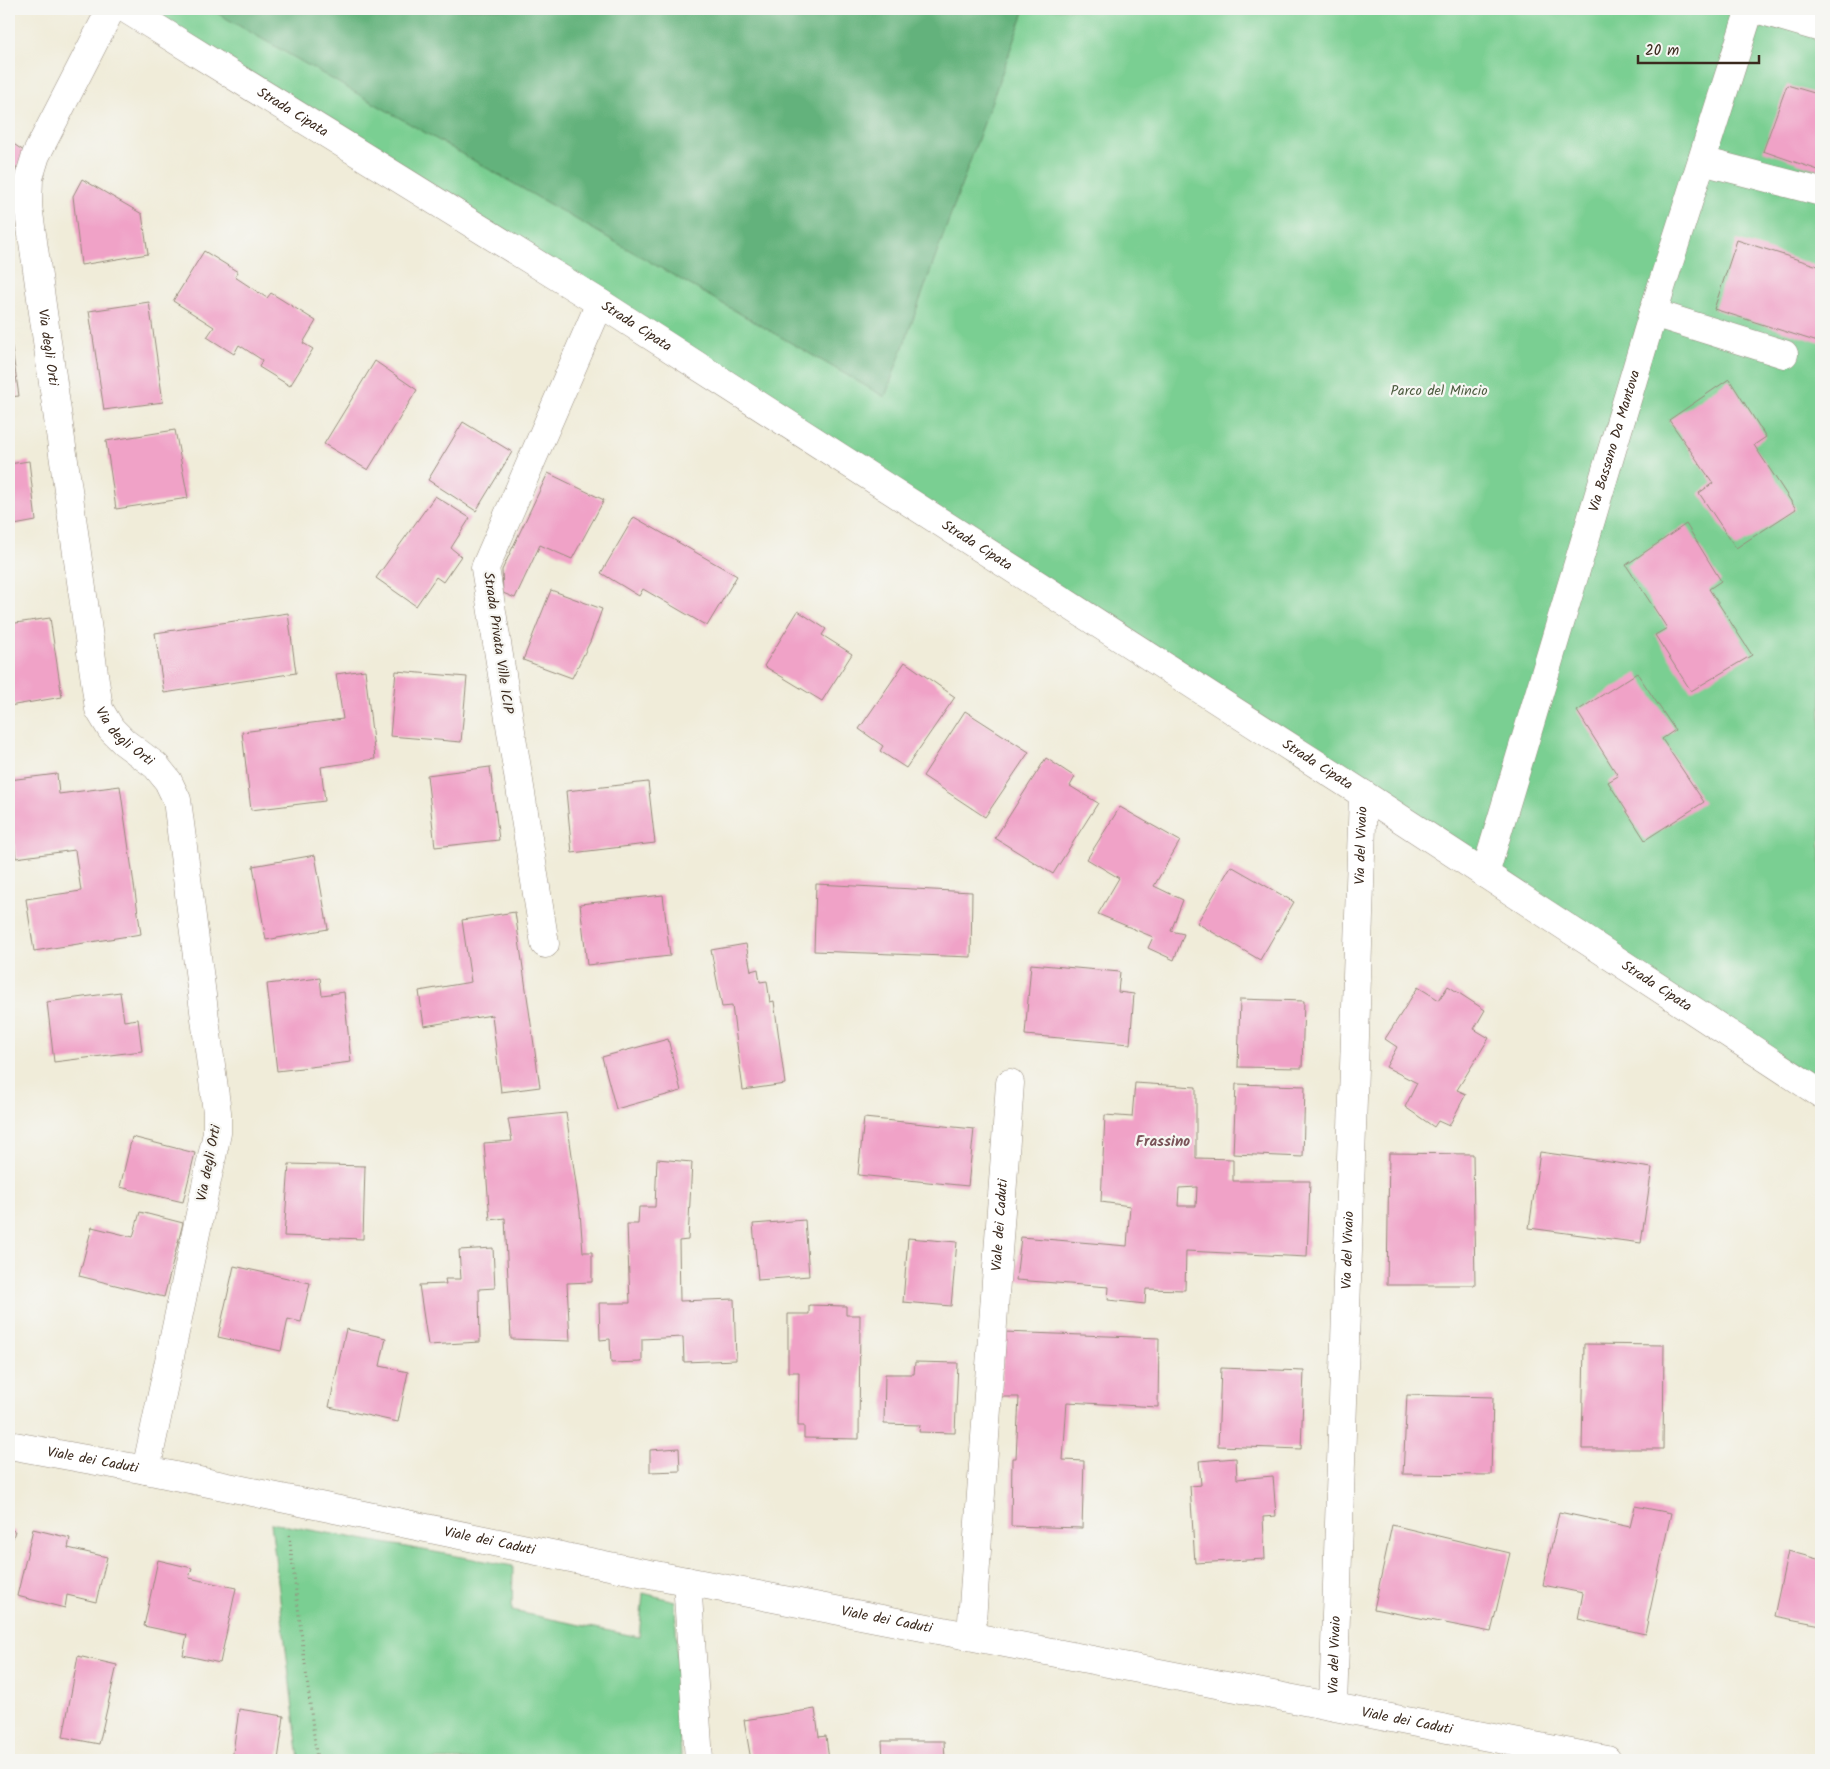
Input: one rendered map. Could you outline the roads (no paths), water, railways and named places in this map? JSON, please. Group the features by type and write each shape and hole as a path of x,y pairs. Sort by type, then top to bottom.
{"street":[{"name":"Via degli Orti","path":"111,9 36,155 29,178 28,206 99,709 111,729 124,742 156,766 168,781 177,800 217,1112 217,1134 146,1470"},
{"name":"Strada Cipata","path":"126,9 600,303 1363,794 1821,1094"},
{"name":"Via Bassano Da Mantova","path":"1485,874 1653,313 1750,9"},
{"path":"1756,9 1821,28"},
{"path":"1702,161 1821,192"},
{"name":"Strada Privata Ville ICIP","path":"545,944 485,568 600,303"},
{"path":"1653,313 1784,354"},
{"name":"Via del Vivaio","path":"1333,1706 1363,794"},
{"name":"Viale dei Caduti","path":"971,1636 1010,1083"},
{"name":"Viale dei Caduti","path":"9,1445 146,1470 687,1580 1607,1760"},
{"path":"687,1580 700,1760"}],"district":[{"name":"Frassino","path":"1163,1142"}],"park label":[{"name":"Parco del Mincio","path":"1439,391"}]}
